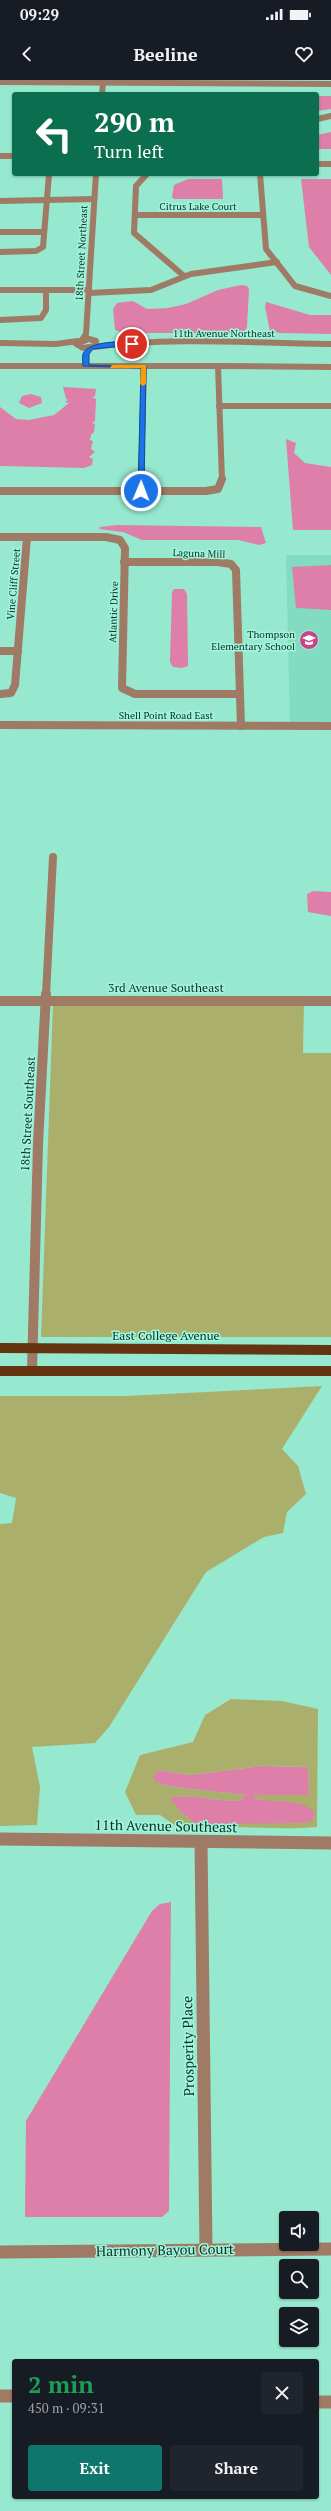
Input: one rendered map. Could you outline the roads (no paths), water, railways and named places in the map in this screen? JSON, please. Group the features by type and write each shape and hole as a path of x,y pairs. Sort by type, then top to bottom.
{"main road":[{"name":"East College Avenue","path":"0,1348 331,1350"},
{"path":"0,1372 331,1371"}],"street":[{"path":"0,82 331,84"},
{"path":"102,92 103,83"},
{"path":"319,119 331,116"},
{"path":"0,156 12,156"},
{"path":"319,164 331,164"},
{"path":"0,252 40,250 44,232 49,176"},
{"name":"18th Street Northeast","path":"80,344 86,334 96,176"},
{"path":"144,176 138,181 136,186 134,233 184,276"},
{"path":"260,176 264,244 297,287 331,296"},
{"path":"0,201 94,202"},
{"name":"Citrus Lake Court","path":"135,215 262,215"},
{"path":"0,232 44,232"},
{"path":"0,290 155,290 184,276 277,262"},
{"path":"0,320 30,320 41,318 44,314 46,290"},
{"path":"86,334 93,344 86,356"},
{"path":"0,343 80,344 86,356 86,366"},
{"name":"11th Avenue Northeast","path":"80,344 331,344"},
{"path":"0,366 331,367"},
{"path":"141,491 144,366"},
{"path":"0,491 206,491 214,490 221,486 218,366"},
{"path":"219,406 331,406"},
{"name":"Atlantic Drive","path":"0,537 112,537 124,543 122,688 135,694 239,694"},
{"name":"Vine Cliff Street","path":"0,694 11,694 14,690 28,537"},
{"name":"Laguna Mill","path":"124,562 217,562 228,563 234,567 236,570 241,726"},
{"path":"0,651 18,651"},
{"name":"Shell Point Road East","path":"0,725 331,726"},
{"name":"18th Street Southeast","path":"32,1372 34,1348 38,1144 53,857"},
{"name":"3rd Avenue Southeast","path":"0,1001 331,1001"},
{"name":"11th Avenue Southeast","path":"0,1839 331,1843"},
{"name":"Prosperity Place","path":"201,1842 206,2249"},
{"name":"Harmony Bayou Court","path":"0,2252 331,2248"},
{"path":"0,2396 12,2396"},
{"path":"319,2402 331,2402"}],"place":[{"name":"Thompson Elementary School","path":"309,640"}]}
